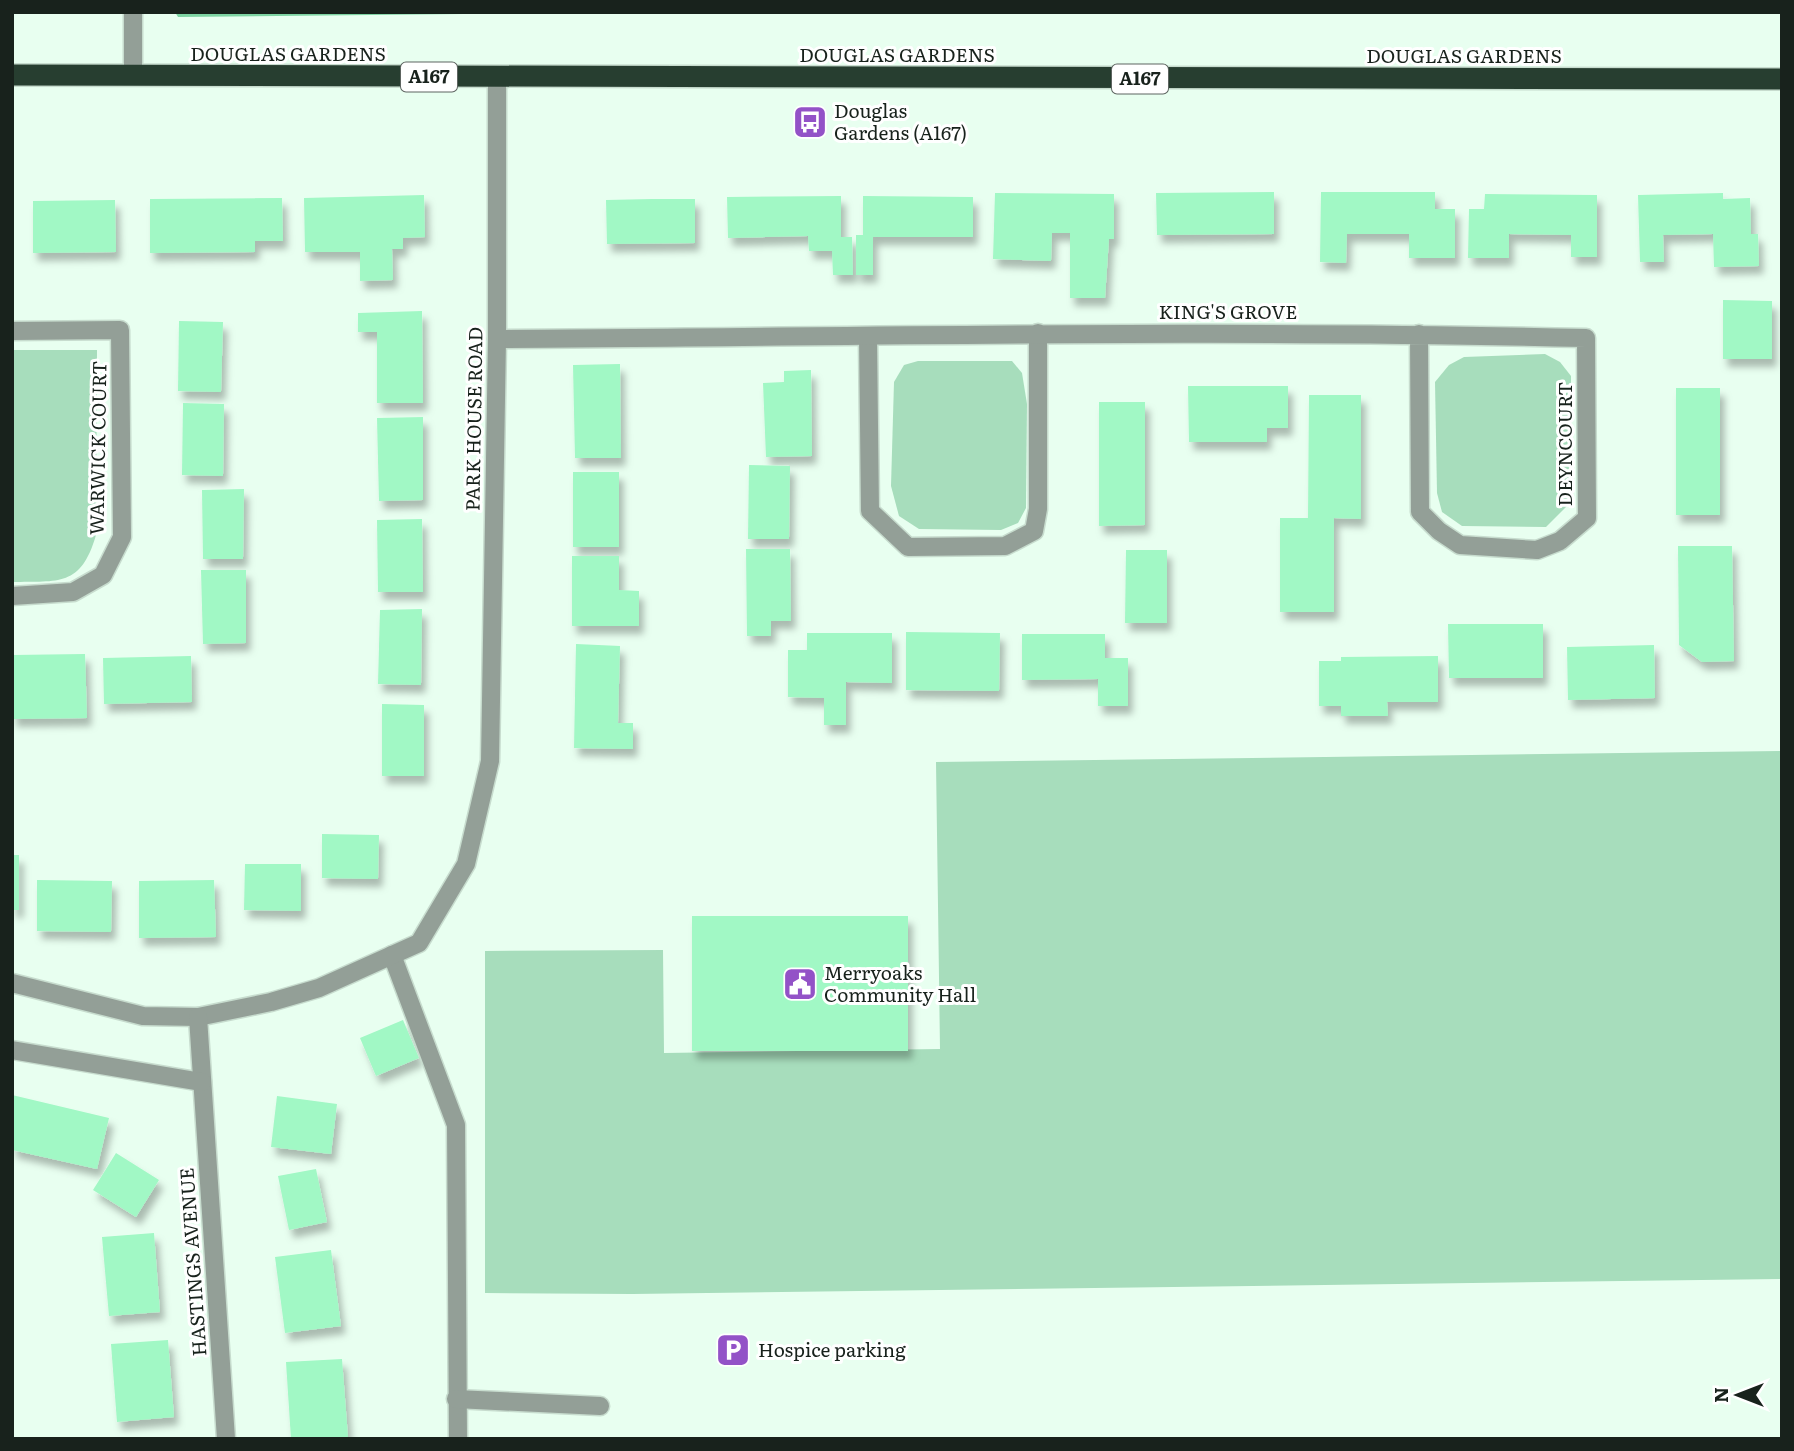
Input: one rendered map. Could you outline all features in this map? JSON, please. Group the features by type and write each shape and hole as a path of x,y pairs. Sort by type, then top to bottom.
{"highway":[{"name":"DOUGLAS GARDENS","path":"12,75 1782,79"}],"street":[{"path":"133,12 133,75"},
{"name":"PARK HOUSE ROAD","path":"391,955 419,943 466,864 490,761 497,339 497,78"},
{"name":"WARWICK COURT","path":"12,331 120,330 122,537 103,575 73,592 12,596"},
{"path":"867,337 870,511 908,547 1005,546 1034,531 1038,509 1038,333"},
{"name":"KING'S GROVE","path":"497,339 867,337 1038,333 1419,334"},
{"name":"DEYNCOURT","path":"1419,334 1586,338 1587,517 1560,541 1537,550 1460,545 1439,531 1420,512 1419,334"},
{"path":"12,983 142,1016 198,1017 271,1002 319,988 391,955 456,1125 458,1439"},
{"name":"HASTINGS AVENUE","path":"198,1017 226,1439"},
{"path":"12,1050 202,1082"},
{"path":"456,1399 600,1406"}],"green space":[{"path":"175,12 660,12 178,17"},
{"path":"12,350 97,350 96,535 83,564 66,578 43,582 12,582"},
{"path":"1545,354 1560,362 1571,376 1571,475 1568,505 1546,527 1462,526 1442,512 1437,493 1435,382 1449,365 1464,357"},
{"path":"918,361 1012,361 1022,373 1027,404 1026,508 1018,523 1001,530 919,529 899,516 891,486 894,382 904,365"},
{"path":"1782,751 1782,1279 632,1294 485,1293 485,951 663,950 664,1053 940,1049 936,762"}],"building":[{"path":"1274,192 1274,234 1157,235 1156,193"},
{"path":"1321,192 1435,192 1435,209 1455,209 1455,258 1409,258 1409,234 1347,234 1346,263 1320,262"},
{"path":"995,193 1114,194 1114,239 1109,239 1105,298 1070,298 1070,233 1052,233 1051,261 993,259"},
{"path":"1723,193 1723,199 1750,198 1751,234 1758,234 1759,266 1714,267 1713,234 1663,235 1664,262 1640,262 1638,195"},
{"path":"1485,194 1597,195 1597,257 1571,257 1571,235 1509,234 1509,258 1468,258 1469,209 1484,209"},
{"path":"424,195 425,237 403,238 403,249 392,249 393,280 360,281 360,252 305,252 304,198"},
{"path":"841,196 841,237 852,237 853,275 833,275 832,251 809,251 808,236 728,238 727,197"},
{"path":"863,196 973,197 973,237 873,237 873,275 856,275 856,235 863,235"},
{"path":"282,198 283,241 255,241 255,252 150,253 150,199"},
{"path":"695,199 695,243 607,244 606,200"},
{"path":"115,200 116,252 33,253 33,201"},
{"path":"1723,300 1772,301 1772,359 1723,359"},
{"path":"422,311 423,403 377,403 377,332 358,332 358,313"},
{"path":"179,321 223,322 221,392 178,391"},
{"path":"620,364 621,458 575,458 573,365"},
{"path":"811,370 812,456 766,457 763,383 784,382 784,371"},
{"path":"1188,386 1288,386 1288,428 1267,428 1267,442 1189,442"},
{"path":"1676,388 1720,388 1720,515 1676,515"},
{"path":"1309,395 1361,395 1361,519 1334,518 1334,612 1280,612 1280,518 1308,518"},
{"path":"1099,402 1145,402 1145,525 1099,526"},
{"path":"183,403 224,404 223,476 182,475"},
{"path":"423,417 423,500 379,501 377,418"},
{"path":"749,465 790,466 789,539 748,539"},
{"path":"573,472 619,472 619,547 573,547"},
{"path":"244,489 243,559 203,559 202,490"},
{"path":"422,519 423,592 378,592 377,520"},
{"path":"1678,546 1732,546 1734,661 1702,662 1679,645"},
{"path":"746,549 790,549 791,621 771,621 771,636 747,636"},
{"path":"1126,550 1167,550 1167,623 1125,623"},
{"path":"572,556 619,556 619,590 639,591 639,626 572,626"},
{"path":"201,570 246,570 246,643 203,644"},
{"path":"422,609 421,685 378,684 380,610"},
{"path":"1448,624 1543,624 1543,678 1449,678"},
{"path":"906,632 1000,633 999,691 906,690"},
{"path":"807,633 892,633 892,683 846,682 846,725 824,725 824,698 788,697 788,650 807,650"},
{"path":"1022,634 1105,634 1105,658 1128,658 1128,706 1098,706 1098,679 1022,680"},
{"path":"576,644 620,646 618,723 633,723 633,749 574,748"},
{"path":"1654,645 1655,698 1568,700 1567,647"},
{"path":"85,654 87,718 12,719 12,655"},
{"path":"191,656 192,702 104,704 103,658"},
{"path":"1438,656 1438,702 1387,702 1388,716 1341,716 1341,706 1319,706 1319,661 1341,661 1341,657"},
{"path":"382,704 424,705 424,776 382,776"},
{"path":"322,834 379,835 378,879 322,878"},
{"path":"12,855 19,855 19,910 12,910"},
{"path":"245,864 301,864 301,911 244,910"},
{"path":"37,880 112,881 111,932 37,931"},
{"path":"214,880 216,937 139,938 139,881"},
{"name":"Merryoaks Community Hall","path":"692,916 908,916 908,1051 692,1051"},
{"path":"403,1020 419,1058 376,1076 360,1038"},
{"path":"12,1095 109,1118 97,1169 12,1150"},
{"path":"277,1096 337,1104 331,1154 271,1147"},
{"path":"116,1153 159,1180 136,1217 93,1190"},
{"path":"316,1169 327,1222 289,1230 278,1176"},
{"path":"154,1233 160,1312 109,1316 102,1237"},
{"path":"331,1250 341,1326 285,1333 275,1257"},
{"path":"168,1340 174,1417 117,1422 111,1344"},
{"path":"342,1359 348,1437 291,1439 286,1362"}],"place":[{"name":"Douglas Gardens (A167)","path":"810,122"},
{"name":"Merryoaks Community Hall","path":"800,984"},
{"name":"Hospice parking","path":"733,1350"}]}
